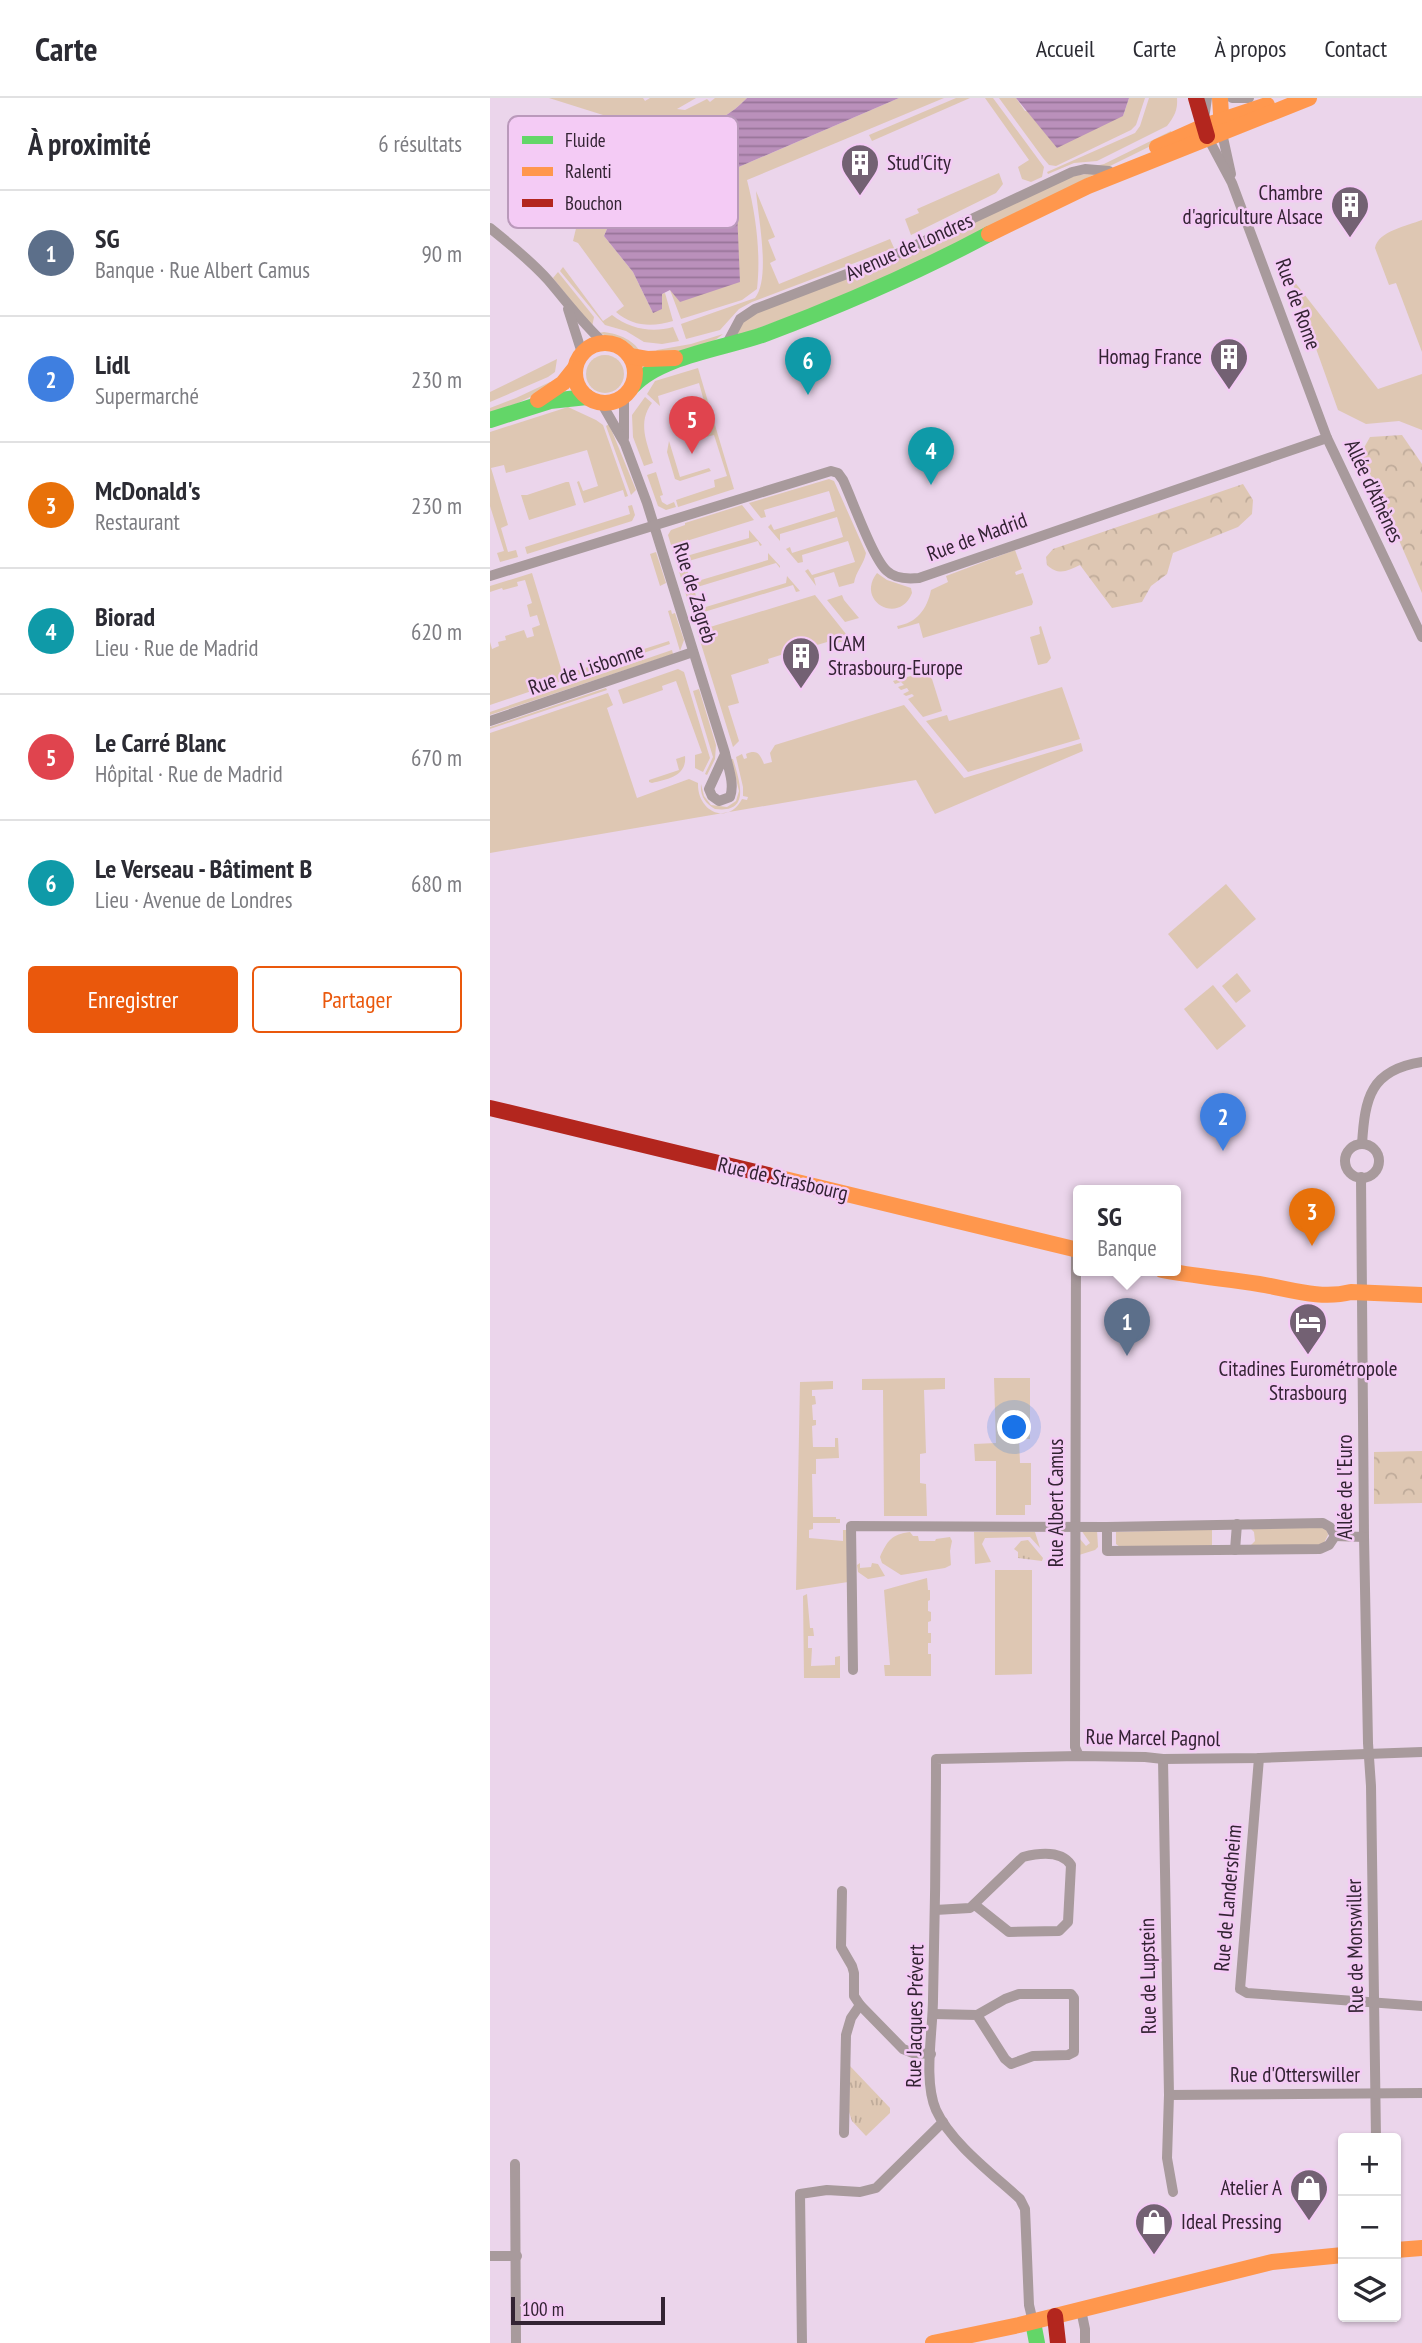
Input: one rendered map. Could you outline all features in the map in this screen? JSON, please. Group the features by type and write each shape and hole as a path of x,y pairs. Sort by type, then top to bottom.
{"street":[{"path":"1196,98 1213,130"},
{"path":"1207,98 1213,130"},
{"path":"1213,98 1213,130"},
{"path":"1213,130 1220,98"},
{"path":"1232,98 1249,98"},
{"path":"1213,130 1289,98"},
{"path":"1213,130 1309,98"},
{"name":"Avenue de Londres","path":"1087,187 1109,171 1213,130"},
{"name":"Avenue de Londres","path":"629,391 644,374 839,305 907,276 1087,187 1213,130"},
{"name":"Rue de Rome","path":"1213,130 1327,438"},
{"name":"Avenue de Londres","path":"725,347 740,320 755,309 886,259 1072,172 1085,169 1109,171"},
{"path":"490,228 547,278 566,303 604,343"},
{"path":"566,303 582,353"},
{"path":"490,420 527,407 567,398 617,401 629,391 635,371 630,356 623,348 614,344 596,344 582,353 569,379 527,407"},
{"name":"Avenue de Londres","path":"630,356 647,359 684,358"},
{"path":"575,368 578,386 594,401"},
{"name":"Rue de Zagreb","path":"625,444 629,391"},
{"name":"Rue de Zagreb","path":"594,401 625,444 654,525 725,754"},
{"name":"Rue de Madrid","path":"654,525 831,471 838,473 843,480 876,555 887,571 903,578 915,578 938,573 1051,531 1327,438"},
{"name":"Allée d'Athènes","path":"1327,438 1422,637"},
{"path":"490,576 654,525"},
{"name":"Rue de Lisbonne","path":"490,721 693,652"},
{"name":"Allée de l'Euro","path":"1369,1754 1357,1293 1361,1177 1347,1169 1345,1158 1349,1149 1362,1144 1364,1111 1374,1088 1396,1069 1422,1062"},
{"name":"Rue de Strasbourg","path":"490,1108 1073,1248"},
{"path":"1361,1177 1372,1174 1379,1159 1372,1147 1362,1144"},
{"path":"1181,1273 1264,1284 1284,1290 1342,1296 1357,1293 1422,1295"},
{"name":"Rue Albert Camus","path":"1077,1276 1075,1747 1079,1756"},
{"path":"853,1670 851,1526 1107,1527 1323,1523 1330,1527 1335,1535"},
{"path":"1235,1550 1237,1524"},
{"path":"1107,1527 1107,1551 1320,1549 1329,1545 1335,1535"},
{"path":"1335,1535 1364,1537"},
{"name":"Rue Marcel Pagnol","path":"936,1759 1079,1756 1259,1758 1422,1752"},
{"name":"Rue de Monswiller","path":"1369,1754 1376,2133"},
{"name":"Rue de Landersheim","path":"1259,1758 1240,1989 1247,1993 1375,2003"},
{"name":"Rue Jacques Prévert","path":"936,1759 932,2095 943,2122 1023,2204 1027,2216 1029,2305 1032,2322"},
{"name":"Rue de Lupstein","path":"1163,1759 1167,2158 1173,2192"},
{"path":"935,1910 964,1910 975,1905 1023,1857 1057,1854 1063,1856 1071,1865 1068,1922 1059,1931 1009,1932 975,1905"},
{"path":"842,1891 841,1947 854,1973 854,1996 860,2006 903,2049 913,2053 931,2054"},
{"path":"933,2014 977,2015 1020,1994 1071,1994 1074,1998 1074,2052 1068,2055 1033,2056 1011,2064 1004,2059 977,2015"},
{"path":"1375,2003 1422,2007"},
{"path":"844,2133 846,2035 851,2018 860,2006"},
{"name":"Rue d'Otterswiller","path":"1168,2095 1422,2093"},
{"path":"802,2343 800,2194 827,2190 860,2192 876,2188 943,2122"},
{"path":"515,2164 516,2343"},
{"path":"1401,2250 1422,2248"},
{"path":"933,2343 1032,2322 1272,2262 1338,2255"},
{"path":"490,2256 517,2256"},
{"path":"1081,2310 1085,2343"},
{"path":"1055,2316 1058,2343"},
{"path":"1032,2322 1037,2343"}],"green space":[{"path":"549,98 643,98 645,101 650,98 696,98 677,109 685,110 707,99 710,102 715,98 747,98 725,116 603,115"},
{"path":"899,98 944,98 747,180 757,234 757,289 742,300 681,319 670,290 722,228 738,228 738,167"},
{"path":"956,98 970,98 872,141 869,135"},
{"path":"985,98 993,98 1044,167 1042,177 1031,182 1022,179 1018,167 1029,160"},
{"path":"999,98 1016,98 1025,111 1123,116 1129,98 1145,98 1136,125 1131,130 1056,166 1049,165 1043,158"},
{"path":"1149,98 1177,98 1175,113 1167,126 1097,161 1074,163 1048,174 1047,172 1135,133"},
{"path":"1171,131 1173,135 1110,166 1091,167 1104,164"},
{"path":"999,173 1003,184 996,193 911,235 905,219 919,213 917,209"},
{"path":"1097,173 925,260 830,302 734,337 750,315 1071,176"},
{"path":"756,191 775,237 768,240 776,260 770,263 779,284 890,239 894,248 752,302 739,309 720,330 686,339 681,324 755,298 760,289 763,262"},
{"path":"1422,220 1422,352 1396,283 1389,285 1375,248 1377,242 1387,233"},
{"path":"576,228 607,228 604,236 633,272 653,313 665,293 673,321 658,324 636,323 616,312 624,306 578,243 573,241"},
{"path":"563,267 603,321 612,315 626,324 641,328 657,330 673,327 679,341 662,344 644,342 626,331 605,325 560,271"},
{"path":"558,272 594,317 592,327 553,278"},
{"path":"1290,276 1378,389 1422,374 1422,430 1399,421 1366,424 1338,410"},
{"path":"599,333 626,339 635,345 642,355 620,341"},
{"path":"723,334 708,344 689,351 651,356 657,350 691,344"},
{"path":"605,355 619,360 624,374 619,388 605,393 591,388 586,374 591,360"},
{"path":"557,359 555,372 548,377 490,402 490,392"},
{"path":"698,368 734,489 678,507 676,500 715,487 714,480 727,476 714,435 706,437 701,407 705,405 699,383 658,396 660,406 647,394 655,381"},
{"path":"550,382 554,385 490,414 490,408"},
{"path":"645,397 652,403 647,410 644,425 653,463 644,466 633,437 632,415"},
{"path":"568,407 603,425 628,496 625,497 623,490 584,503 577,482 579,481 583,491 598,486 587,450 506,473 504,465 491,468 508,525 501,528 508,552 516,550 518,557 500,562 497,553 504,551 490,506 490,432"},
{"path":"609,424 636,490 631,495 606,426"},
{"path":"1402,435 1422,464 1422,593 1361,453 1370,437"},
{"path":"669,441 680,477 709,468 711,471 680,481 675,479 667,452"},
{"path":"656,472 663,495 660,496 662,502 667,505 674,502 676,507 666,510 658,506 647,475"},
{"path":"829,479 834,481 866,553 854,583 839,587 834,572 814,578 816,586 805,571 808,569 812,575 855,562 848,541 802,555 803,562 798,563 786,549 790,547 792,553 843,537 837,517 780,534 780,541 768,527 771,524 774,530 835,511 829,491 764,510 766,517 761,518 749,503"},
{"path":"569,482 576,505 529,520 521,495"},
{"path":"1243,484 1253,500 1252,514 1238,527 1173,553 1167,574 1151,586 1142,602 1112,608 1080,565 1067,571 1059,571 1047,565 1046,557 1053,549"},
{"path":"632,505 635,515 632,521 527,554 525,547 630,514 628,506"},
{"path":"742,505 754,520 680,543 683,557 749,538 749,530 762,545 760,546 758,541 685,562 691,583 768,560 768,553 780,566 780,568 776,563 694,588 699,609 786,583 787,576 800,591 796,592 793,585 704,612 705,618 694,621 668,535 671,530 685,523"},
{"path":"1015,550 1022,569 1015,572 1016,575 1023,573 1032,605 923,638 919,623 898,629 897,626 910,622 920,614 931,590 948,582 946,576"},
{"path":"656,552 666,583 660,586 650,554"},
{"path":"532,573 563,675 669,641 670,644 490,705 490,642 492,649 499,646 498,642 506,640 505,636 524,630 527,638 534,636 532,628 540,625 537,615 530,617 527,605 532,603 525,580 517,582 518,586 503,590 502,588 490,592 490,586"},
{"path":"877,573 887,580 911,588 912,593 906,603 889,609 875,600 871,593"},
{"path":"815,595 850,639 837,643 834,640 788,657 787,653 768,659 769,663 731,675 739,703 728,706 739,741 733,747 697,631"},
{"path":"842,595 859,618 845,622 827,600"},
{"path":"671,610 672,614 675,613 684,640 680,651 668,611"},
{"path":"1041,626 1051,658 1047,663 1038,665 1030,637 1040,634"},
{"path":"672,650 673,654 490,715 490,712"},
{"path":"678,669 684,672 710,758 703,772 695,768 695,755 702,753 676,681 662,686 663,690 623,704 618,690"},
{"path":"925,672 932,679 942,711 923,717 908,699 914,696 903,694 909,691 907,688 901,690 898,687 904,685 901,682 895,684 893,681"},
{"path":"1062,687 1080,739 968,772 926,721 947,715 949,721"},
{"path":"606,688 607,690 490,729 490,727"},
{"path":"699,689 716,745 715,759 707,775 705,774 713,757 693,691"},
{"path":"608,693 613,705 607,708 637,798 689,779 698,783 702,802 714,812 721,813 490,853 490,733"},
{"path":"904,705 964,778 1081,743 1083,751 935,814 916,780 730,812 742,799 747,800 748,797 743,796 736,757 742,754 744,759 747,758 746,754 755,752 764,764 772,762 770,753 775,745"},
{"path":"685,756 683,768 675,776 649,782 679,770 676,759"},
{"path":"731,759 740,785 739,801 727,809 715,809 704,799 701,784 704,796 711,805 727,807 736,801 739,791"},
{"path":"1226,884 1256,919 1197,969 1168,934"},
{"path":"1237,973 1251,991 1236,1003 1222,986"},
{"path":"1213,985 1246,1026 1217,1050 1184,1009"},
{"path":"945,1378 945,1389 924,1390 926,1453 920,1454 920,1483 926,1484 927,1516 884,1516 883,1390 862,1390 862,1379"},
{"path":"994,1378 1030,1378 1030,1439 1019,1439 1020,1463 1031,1463 1031,1505 1025,1505 1025,1515 996,1515 996,1461 975,1461 974,1444 996,1443"},
{"path":"833,1381 833,1389 812,1390 816,1404 812,1405 813,1420 816,1420 816,1425 812,1426 813,1447 835,1447 835,1438 838,1438 839,1458 816,1459 816,1474 812,1474 813,1517 836,1517 840,1519 840,1523 813,1523 809,1538 843,1541 843,1530 847,1530 848,1582 796,1590 800,1382"},
{"path":"1422,1451 1422,1503 1374,1504 1374,1452"},
{"path":"1321,1526 1327,1530 1328,1535 1323,1545 1250,1546 1255,1541 1254,1532 1250,1528"},
{"path":"1212,1529 1212,1547 1120,1547 1116,1544 1116,1532"},
{"path":"1081,1530 1097,1530 1098,1547 1079,1555 1080,1539 1086,1546 1090,1543"},
{"path":"910,1532 913,1536 918,1536 919,1541 950,1537 951,1565 901,1575 882,1563 880,1557 888,1543 899,1534"},
{"path":"974,1532 1035,1532 1040,1548 1030,1537 985,1538 982,1544 991,1562 975,1564"},
{"path":"1028,1540 1043,1558 1042,1561 1018,1558 1018,1552 1014,1549 1021,1541"},
{"path":"860,1563 860,1568 871,1567 872,1563 878,1564 885,1576 868,1579 858,1572 857,1565"},
{"path":"995,1570 1032,1570 1032,1674 995,1675"},
{"path":"927,1578 930,1590 928,1611 931,1612 931,1621 928,1622 931,1643 928,1643 928,1654 931,1654 931,1676 885,1676 884,1665 890,1665 884,1590"},
{"path":"807,1594 810,1628 813,1628 814,1636 808,1636 808,1648 812,1648 811,1666 835,1665 835,1657 840,1656 840,1678 804,1678 803,1596"},
{"path":"850,2066 890,2108 890,2113 866,2136 852,2121 849,2112"}],"shaded area":[{"path":"747,98 899,98 738,167 738,116 725,116"},
{"path":"1016,98 1129,98 1123,116 1057,148"},
{"path":"607,228 738,228 740,282 680,302 670,290 662,294 662,309 653,313 633,272 604,236"}],"traffic: fast":[{"path":"633,386 660,367 765,334 822,312 989,234"},
{"path":"490,420 550,401 587,397"},
{"path":"1033,2322 1037,2343"}],"traffic: slow":[{"path":"1220,98 1222,130"},
{"path":"989,234 1088,186 1309,98"},
{"path":"1157,147 1204,126 1267,105"},
{"path":"599,343 611,343 630,356 635,373 633,385 622,398 611,403 599,403 580,390 575,379 575,367 588,348 599,343"},
{"path":"630,356 647,359 675,358"},
{"path":"538,400 563,383 575,368"},
{"path":"768,1175 1073,1249"},
{"path":"1181,1273 1316,1294 1351,1292 1422,1295"},
{"path":"1401,2250 1422,2248"},
{"path":"933,2343 1019,2325 1272,2262 1338,2255"}],"traffic: jam":[{"path":"1196,98 1207,136"},
{"path":"490,1108 768,1175"},
{"path":"1055,2316 1058,2343"}],"place":[{"name":"Stud'City","path":"860,197"},
{"name":"Chambre d'agriculture Alsace","path":"1350,239"},
{"name":"Homag France","path":"1229,391"},
{"name":"Le Verseau - Bâtiment B","path":"808,395"},
{"name":"Le Carré Blanc","path":"692,454"},
{"name":"Biorad","path":"931,485"},
{"name":"ICAM Strasbourg-Europe","path":"801,690"},
{"name":"Lidl","path":"1223,1151"},
{"name":"McDonald's","path":"1312,1246"},
{"name":"SG","path":"1127,1356"},
{"name":"Citadines Eurométropole Strasbourg","path":"1308,1356"},
{"name":"Atelier A","path":"1309,2222"},
{"name":"Ideal Pressing","path":"1154,2256"}]}
